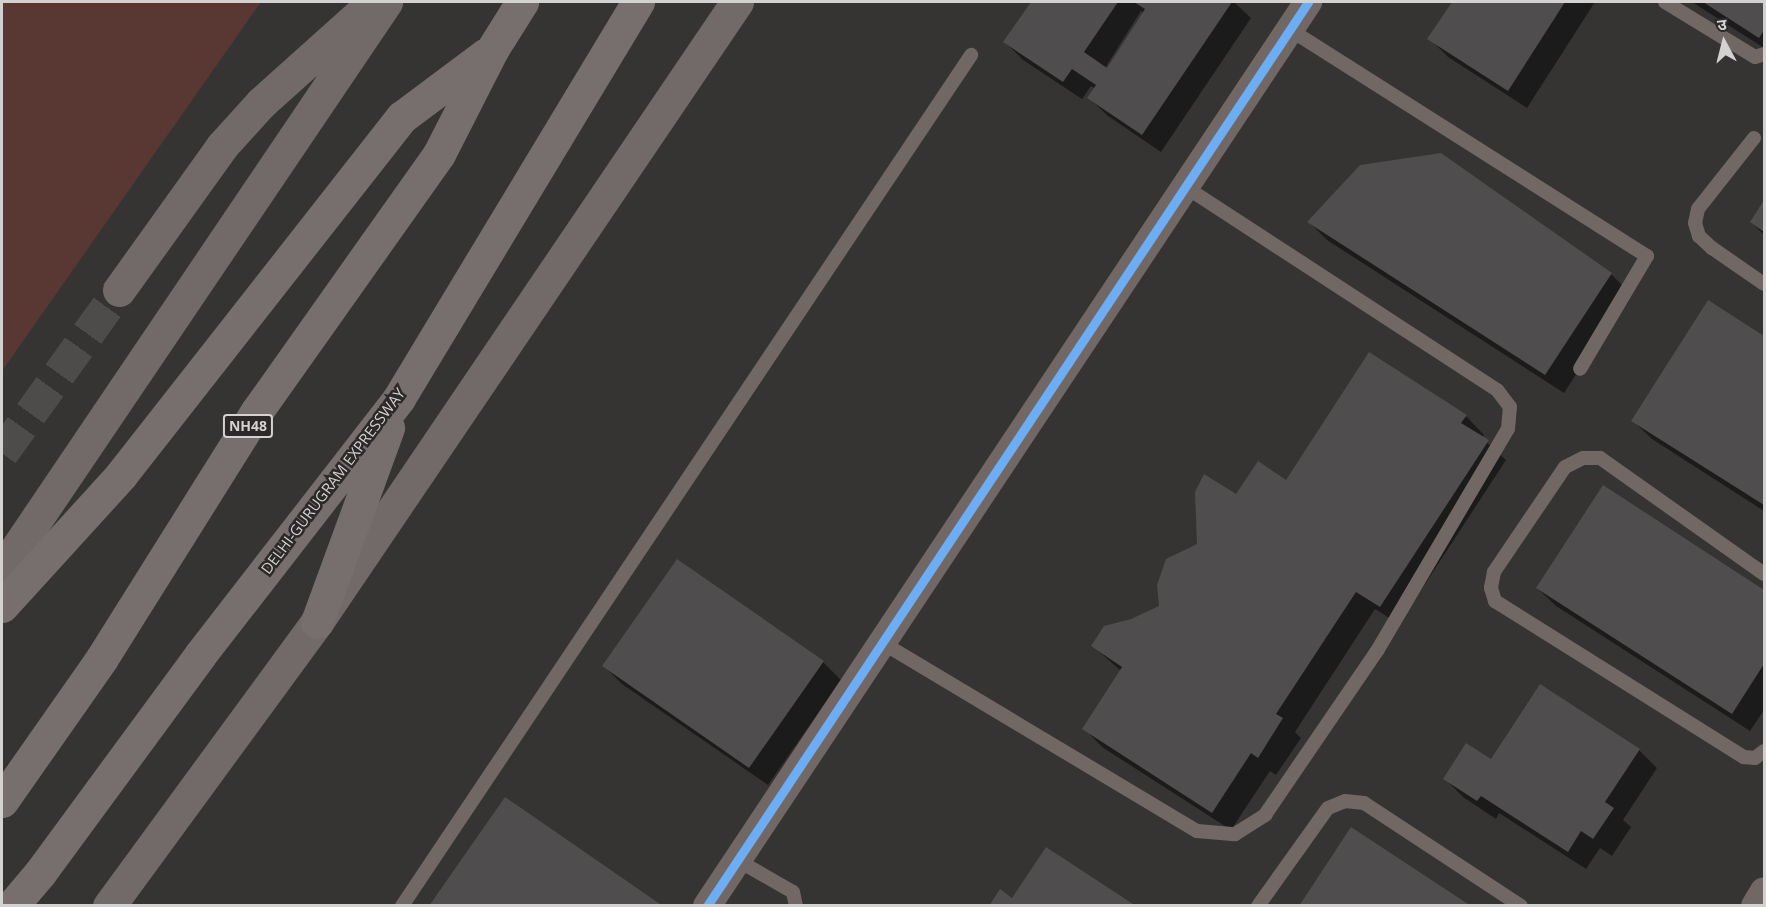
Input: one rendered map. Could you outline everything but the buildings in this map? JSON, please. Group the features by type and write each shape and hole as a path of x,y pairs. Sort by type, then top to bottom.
{"highway":[{"name":"NH48","path":"2,801 102,658 257,411 439,154 492,50 522,2"},
{"name":"DELHI-GURUGRAM EXPRESSWAY","path":"12,906 40,873 200,655 399,398 639,2"},
{"path":"2,606 121,475 402,117 492,50"},
{"path":"317,622 399,398"}],"main road":[{"path":"119,290 222,146 261,103 374,2"},
{"path":"2,570 386,2"},
{"path":"109,906 317,622 737,2"}],"street":[{"path":"707,906 1308,2"},
{"path":"1755,906 1764,891"}],"lane":[{"path":"1665,2 1755,57 1764,54"},
{"path":"1289,29 1647,256 1580,369"},
{"path":"402,906 971,55"},
{"path":"1754,138 1698,209 1695,223 1699,236 1764,284"},
{"path":"881,642 1197,831 1235,834 1265,815 1377,651 1508,429 1510,407 1497,390 1184,186"},
{"path":"1764,574 1600,458 1583,458 1565,467 1494,572 1491,588 1495,601 1743,757 1755,758 1764,751"},
{"path":"1258,906 1328,808 1345,801 1364,803 1521,906"},
{"path":"737,860 793,892 796,906"}],"shaded area":[{"path":"2,2 261,2 2,371"}],"tunnel":[{"path":"2,453 119,290"}],"cycle path":[{"path":"707,906 1308,2"}]}
